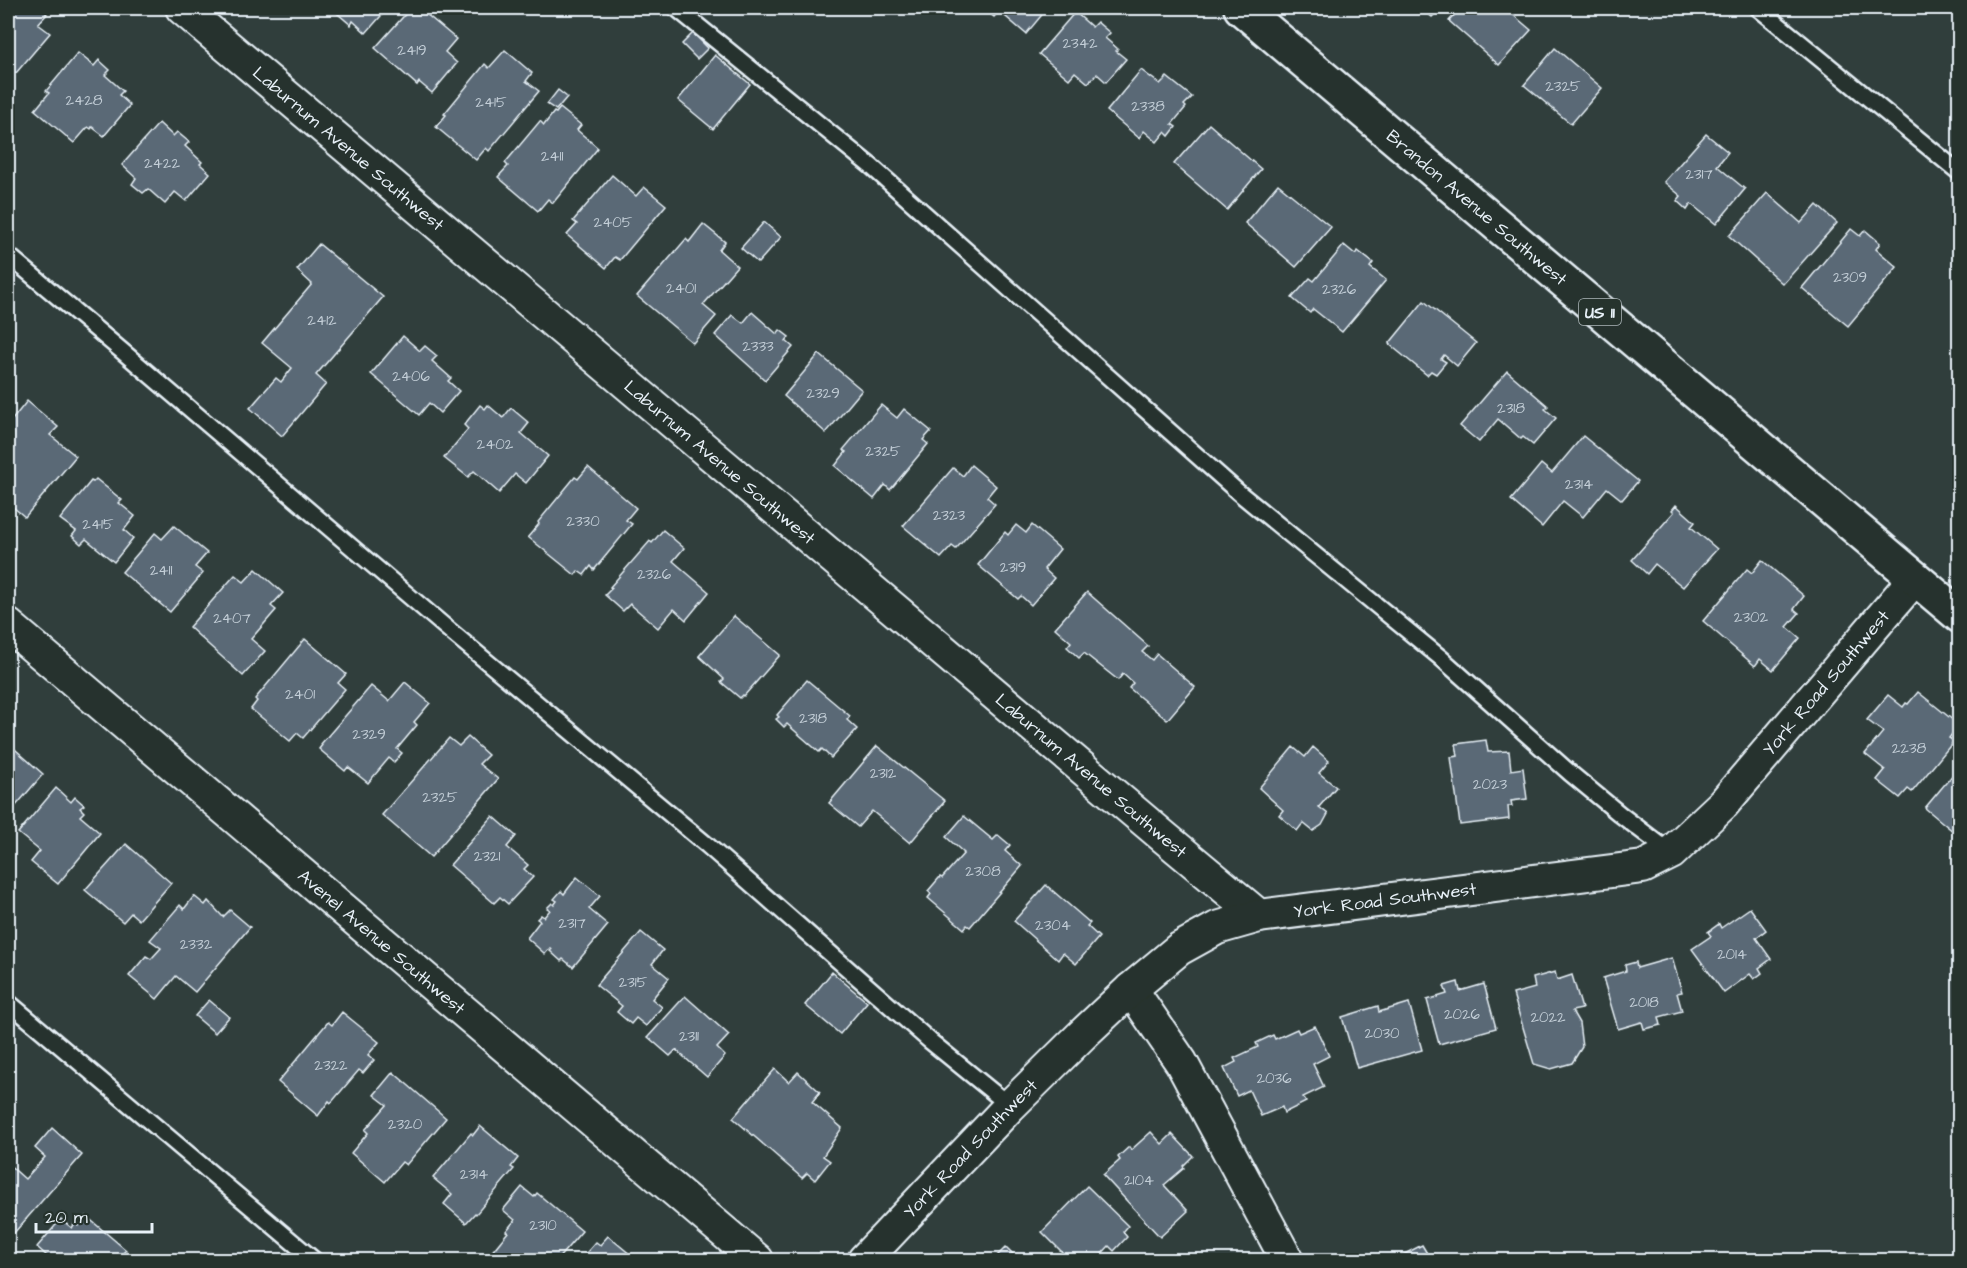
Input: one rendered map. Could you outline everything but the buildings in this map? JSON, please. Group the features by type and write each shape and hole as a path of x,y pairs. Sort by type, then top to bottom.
{"main road":[{"name":"Brandon Avenue Southwest","path":"1241,8 1959,616"}],"street":[{"name":"Laburnum Avenue Southwest","path":"182,8 1259,916"},
{"name":"York Road Southwest","path":"864,1260 1010,1106 1083,1034 1131,989 1179,949 1217,928 1259,916 1643,867 1671,853 1723,804 1915,578"},
{"name":"Avenel Avenue Southwest","path":"8,625 757,1260"},
{"path":"1131,989 1181,1062 1287,1260"}],"lane":[{"path":"676,8 872,167 1238,492 1441,658 1587,787 1671,853"},
{"path":"1758,8 1959,173"},
{"path":"8,255 443,625 707,845 930,1041 1010,1106"},
{"path":"8,1002 314,1260"}]}
